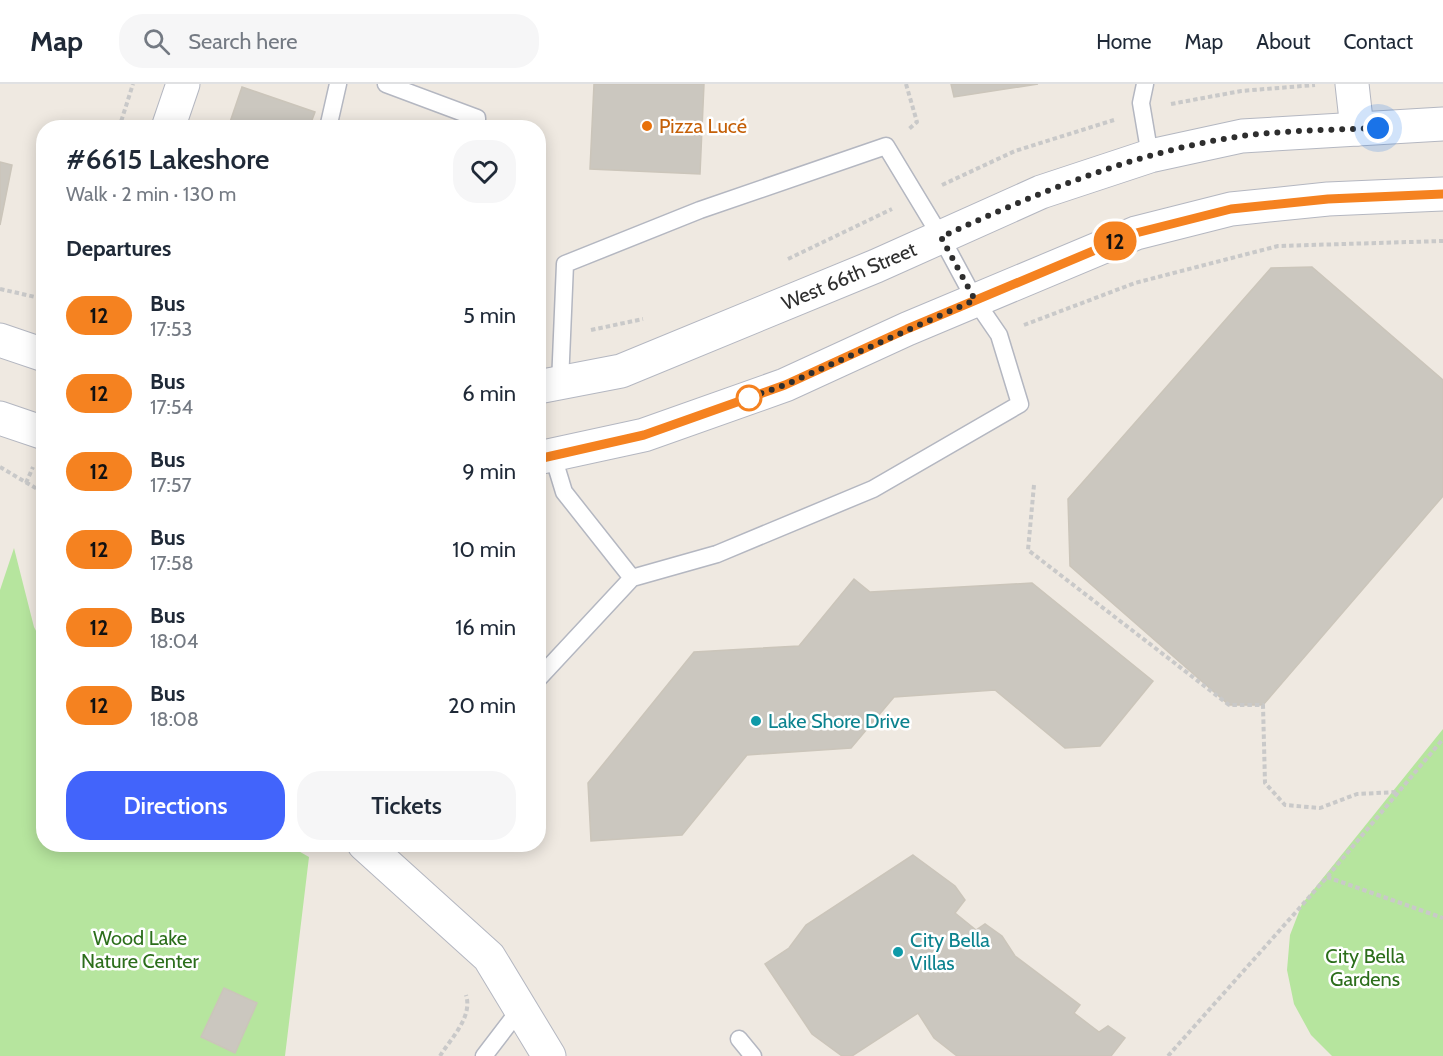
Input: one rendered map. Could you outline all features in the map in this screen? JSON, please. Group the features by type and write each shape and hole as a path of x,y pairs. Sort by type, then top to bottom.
{"main road":[{"path":"171,120 183,84"},
{"path":"1352,84 1357,129"},
{"name":"West 66th Street","path":"549,385 621,371 876,266 1041,192 1150,156 1242,136 1443,124"},
{"path":"546,457 644,435 785,385 975,300 1136,233 1231,209 1328,199 1443,194"},
{"path":"0,340 36,352"},
{"path":"0,418 36,430"},
{"path":"382,852 489,957 549,1056"}],"lane":[{"path":"330,120 338,84"},
{"path":"386,84 477,118 477,120"},
{"path":"1145,84 1141,102 1150,156"},
{"path":"546,670 632,578 717,554 873,489 1020,404 999,335 975,300 941,237 915,198 886,146 700,210 565,264 549,385"},
{"path":"546,459 564,492 632,578"},
{"path":"484,1056 520,1009"},
{"path":"739,1039 753,1056"}],"path":[{"path":"122,120 133,84"},
{"path":"886,146 917,122 906,84"},
{"path":"0,289 36,297"},
{"path":"0,467 36,488"},
{"path":"1034,485 1029,550 1229,705 1263,705 1265,783 1285,805 1320,807 1357,794 1398,792"},
{"path":"1168,1056 1327,877 1443,739"},
{"path":"1327,877 1443,918"},
{"path":"440,1056 460,1028 469,1004 465,993"}],"green space":[{"name":"Wood Lake Nature Center","path":"14,548 36,631 36,852 300,852 309,857 285,1056 0,1056 0,590"},
{"name":"City Bella Gardens","path":"1443,729 1443,1056 1332,1056 1311,1035 1294,1004 1287,970 1290,935 1302,904"}],"building":[{"name":"Pizza Lucé","path":"594,84 704,84 700,174 590,169"},
{"path":"951,84 1038,84 954,97"},
{"path":"242,87 315,112 312,120 231,120"},
{"path":"0,162 12,165 0,225"},
{"path":"1312,267 1443,380 1443,496 1263,705 1229,705 1070,566 1068,499 1271,268"},
{"name":"Lake Shore Drive","path":"854,579 870,592 1032,583 1153,681 1100,746 1065,748 995,690 894,697 851,748 747,755 682,835 591,841 588,783 694,652 799,646"},
{"name":"City Bella Villas","path":"913,855 955,886 965,900 955,913 976,930 985,924 1002,936 1015,956 1080,1005 1074,1013 1099,1032 1108,1026 1125,1038 1111,1056 957,1056 934,1038 918,1013 852,1056 842,1056 812,1034 765,964 789,948 806,925"},
{"path":"224,988 257,1003 235,1053 201,1037"}],"bus line":[{"name":"12","path":"546,457 644,435 785,385 907,329 1136,233 1231,209 1328,199 1443,194"}],"place":[{"name":"Pizza Lucé","path":"647,126"},
{"name":"Lake Shore Drive","path":"756,721"},
{"name":"City Bella Villas","path":"898,952"}],"route":[{"path":"749,398 745,399 785,385 975,300 941,237 1041,192 1150,156 1242,136 1378,128"}]}
